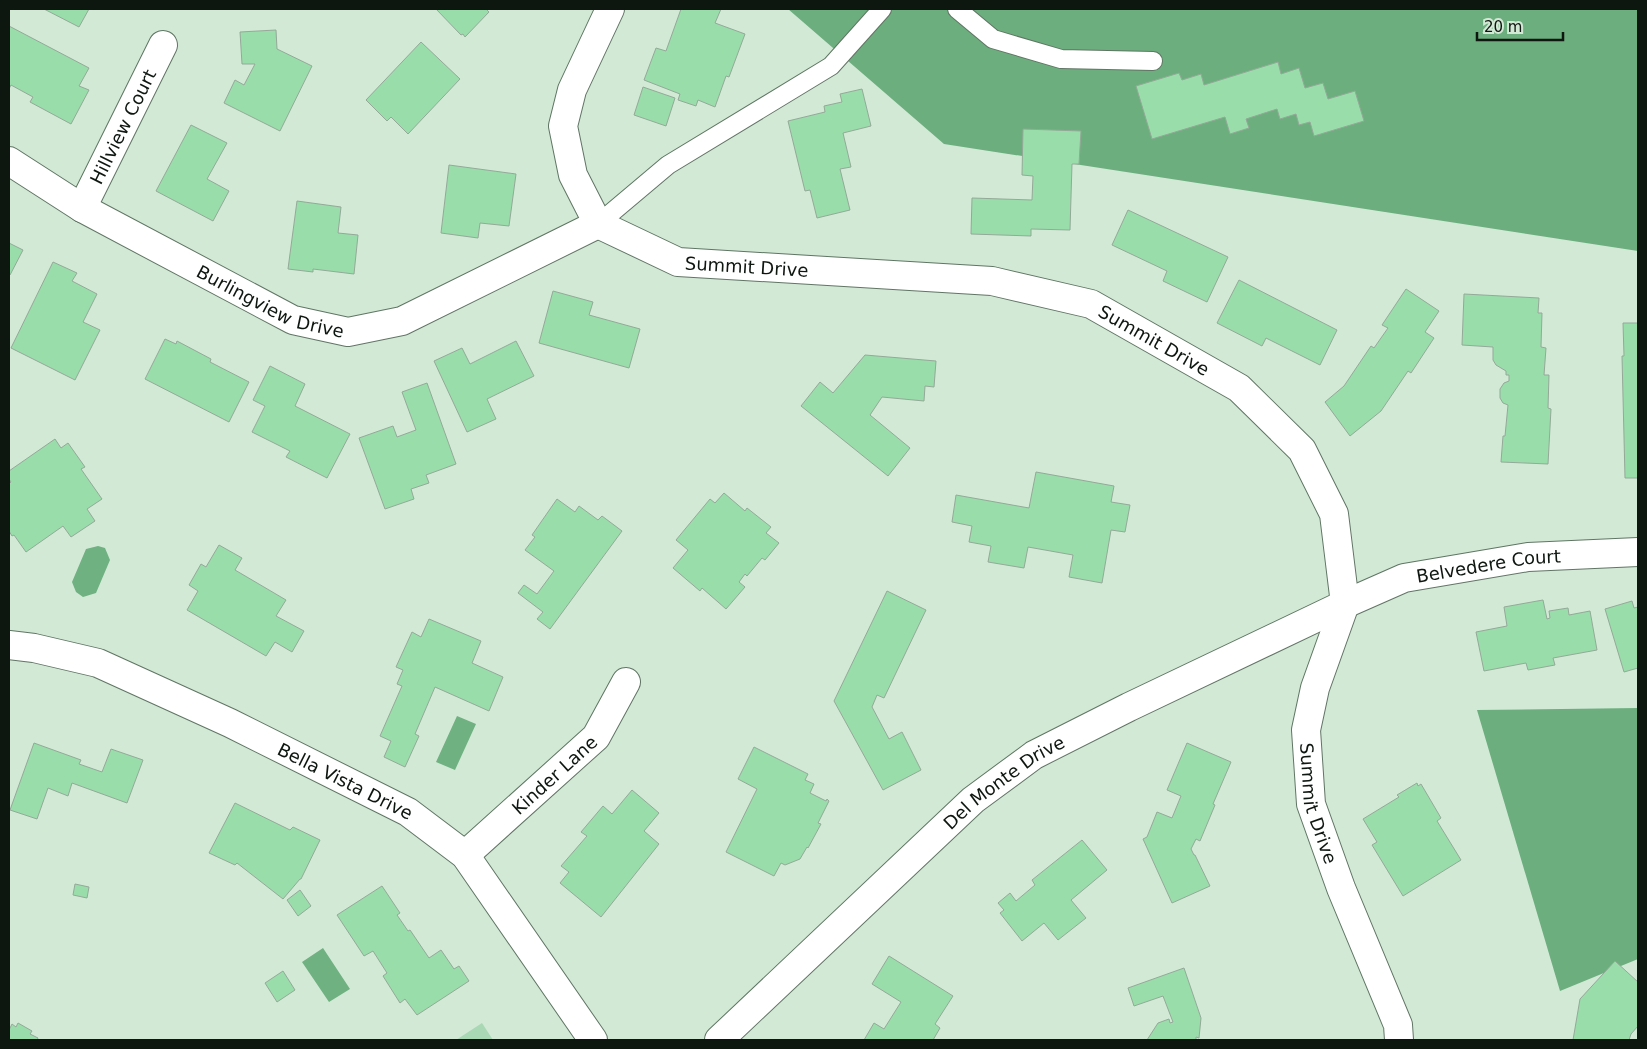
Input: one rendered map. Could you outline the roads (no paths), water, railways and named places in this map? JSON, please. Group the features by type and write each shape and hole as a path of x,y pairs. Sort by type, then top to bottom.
{"street":[{"path":"598,224 573,175 563,126 572,90 610,9"},
{"name":"Hillview Court","path":"82,208 164,45"},
{"name":"Burlingview Drive","path":"9,161 82,208 293,320 348,332 402,321 598,224"},
{"name":"Summit Drive","path":"598,224 678,262 992,281 1091,304 1239,388 1302,450 1334,514 1345,604 1316,688 1306,730 1311,804 1341,888 1398,1025 1399,1040"},
{"name":"Belvedere Court","path":"1345,604 1404,578 1528,557 1638,552"},
{"name":"Del Monte Drive","path":"719,1040 973,800 1034,755 1129,707 1345,604"},
{"name":"Bella Vista Drive","path":"9,645 34,648 98,663 230,723 408,812 465,855 593,1040"},
{"name":"Kinder Lane","path":"465,855 596,736 626,682"}],"lane":[{"path":"598,224 668,165 831,66 882,9"},
{"path":"957,9 993,39 1061,60 1153,61"}]}
